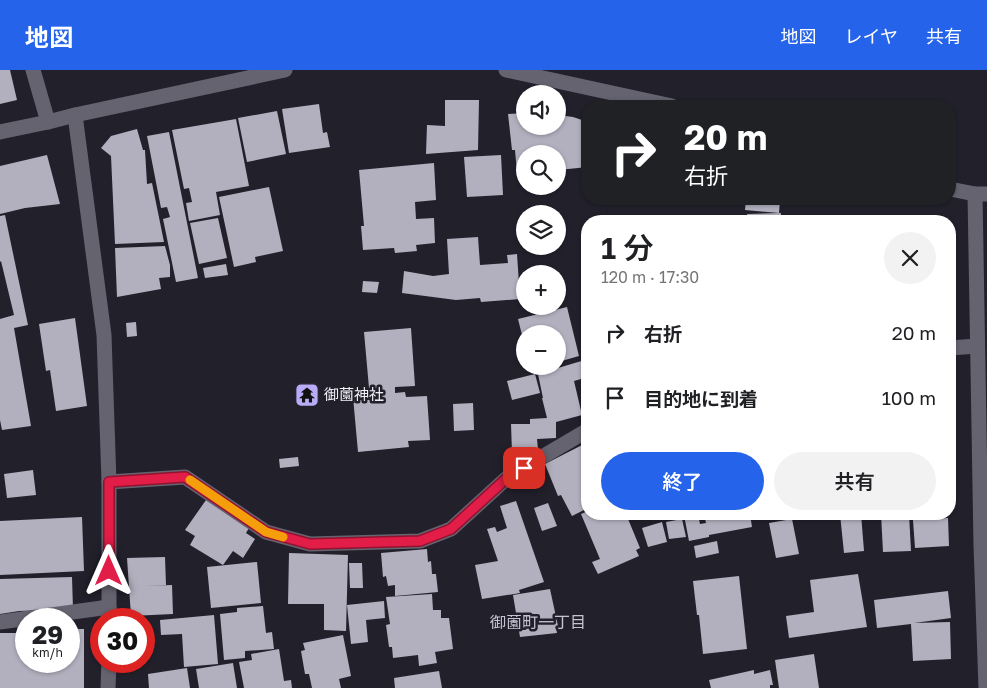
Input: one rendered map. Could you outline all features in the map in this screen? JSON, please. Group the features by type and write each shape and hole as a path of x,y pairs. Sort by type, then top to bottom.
{"street":[{"path":"34,70 48,122"},
{"path":"0,132 75,114 285,70"},
{"path":"506,70 644,100"},
{"path":"75,114 104,335 109,482 109,608"},
{"path":"956,189 981,194 976,346 984,544 986,688"},
{"path":"956,348 976,346"},
{"path":"109,482 185,477 266,532 310,544 420,541 451,529 508,477 581,434"},
{"path":"0,622 90,615"},
{"path":"108,688 109,673"}],"building":[{"path":"0,70 10,70 17,100 0,104"},
{"path":"445,100 479,100 478,150 426,154 427,125 445,126"},
{"path":"319,104 323,133 327,132 330,147 289,153 282,109"},
{"path":"277,111 286,154 247,162 238,118"},
{"path":"508,114 516,114 516,135 566,135 566,116 581,120 581,168 566,169 566,145 516,145 516,162 515,150 512,150"},
{"path":"236,119 249,186 216,192 220,215 189,221 186,203 192,202 189,188 184,189 172,130"},
{"path":"137,129 143,150 145,150 147,184 152,183 164,242 115,244 111,156 101,148 111,136"},
{"path":"169,132 198,278 176,282 163,219 170,217 167,207 161,208 147,136"},
{"path":"47,155 60,204 25,208 0,214 0,166"},
{"path":"501,155 503,195 467,197 464,157"},
{"path":"434,163 436,200 415,202 416,219 434,218 435,243 416,245 417,251 395,253 394,248 363,250 361,226 364,226 359,170"},
{"path":"269,187 283,251 255,257 256,262 234,267 219,197"},
{"path":"745,205 780,205 779,213 745,210"},
{"path":"781,213 781,215 747,215"},
{"path":"5,215 28,325 14,328 31,426 2,430 0,420 0,319 14,315 0,262 0,216"},
{"path":"218,218 227,258 199,264 190,223"},
{"path":"478,237 480,265 508,263 507,255 517,255 516,299 481,302 480,298 456,300 402,293 404,271 433,276 449,274 447,239"},
{"path":"165,246 170,265 170,277 159,278 161,289 117,297 115,248"},
{"path":"226,264 228,275 205,278 203,268"},
{"path":"363,281 379,282 377,293 362,292"},
{"path":"566,307 579,356 566,360 566,325 520,325 518,319 534,315 566,315"},
{"path":"75,318 87,406 56,411 50,370 46,371 39,324"},
{"path":"136,322 137,336 127,337 126,323"},
{"path":"411,328 415,386 395,387 395,393 405,392 406,397 427,396 430,440 408,441 409,447 358,452 353,397 375,395 374,388 369,388 364,332"},
{"path":"581,361 581,379 574,381 581,415 556,422 556,438 537,439 538,450 512,453 511,424 530,424 530,419 547,418 538,375 566,375 566,366"},
{"path":"535,375 540,393 512,400 507,381"},
{"path":"473,403 474,430 454,431 453,404"},
{"path":"581,446 581,512 572,516 561,495 558,496 545,464"},
{"path":"298,457 299,466 280,468 279,459"},
{"path":"33,470 36,495 7,498 4,474"},
{"path":"206,500 249,528 246,533 255,539 243,558 233,551 223,565 190,545 195,536 185,530"},
{"path":"516,501 544,582 519,590 520,593 482,599 475,565 498,561 487,529 495,527 497,532 507,528 500,506"},
{"path":"548,503 557,526 542,531 534,508"},
{"path":"82,517 84,571 0,575 0,521"},
{"path":"584,520 628,520 640,548 636,550 639,556 598,574 592,562 600,559"},
{"path":"682,520 686,537 669,539 666,522"},
{"path":"685,520 699,520 700,524 706,523 705,520 751,520 752,527 709,535 709,537 689,541"},
{"path":"792,520 799,554 776,558 769,523"},
{"path":"841,520 861,520 864,551 844,553"},
{"path":"881,520 909,520 911,551 883,552"},
{"path":"913,520 948,520 949,546 915,548"},
{"path":"662,522 667,542 648,547 642,528"},
{"path":"717,541 719,553 696,558 694,546"},
{"path":"427,549 428,562 431,561 432,574 436,574 438,592 395,596 395,585 388,586 386,576 383,577 381,553"},
{"path":"289,553 348,555 346,631 324,630 324,604 288,604"},
{"path":"165,557 166,585 144,586 172,585 173,614 155,615 155,608 130,608 127,558"},
{"path":"257,562 261,603 211,608 207,567"},
{"path":"349,563 362,563 363,588 350,588"},
{"path":"858,574 867,627 789,638 786,616 814,612 810,580"},
{"path":"739,576 747,649 703,654 693,581"},
{"path":"72,577 73,608 15,608 15,612 0,614 0,579"},
{"path":"550,589 558,626 556,627 557,633 520,637 513,595"},
{"path":"948,591 951,618 914,623 950,622 951,659 913,661 911,624 877,628 874,600"},
{"path":"432,594 433,610 441,610 441,618 449,618 453,649 435,652 437,663 419,666 418,655 393,658 392,647 389,647 386,625 390,624 386,597"},
{"path":"384,601 385,618 366,620 368,642 351,644 347,605"},
{"path":"263,606 266,633 272,632 274,649 245,651 245,658 224,660 220,614 237,612 237,608"},
{"path":"214,615 218,664 184,667 182,634 161,635 160,620"},
{"path":"80,629 84,629 84,688 0,688 0,633 15,633 15,673 80,673"},
{"path":"343,635 351,676 339,679 341,688 312,688 309,674 305,674 301,651 305,650 303,643"},
{"path":"279,649 284,681 291,680 292,688 244,688 239,662 252,660 251,654"},
{"path":"814,654 819,688 779,688 775,660"},
{"path":"233,663 237,688 199,688 196,669"},
{"path":"187,668 190,688 149,688 148,674"},
{"path":"754,670 754,674 770,670 773,685 770,685 770,688 711,688 709,680"},
{"path":"439,671 442,688 395,688 394,678"}],"slow traffic":[{"path":"190,480 266,532 283,537"}],"place":[{"name":"御薗神社","path":"307,395"}],"district":[{"name":"御薗町一丁目","path":"538,622"}],"route":[{"path":"109,571 109,482 185,477 266,532 310,544 420,541 451,529 508,477 524,468"}]}
